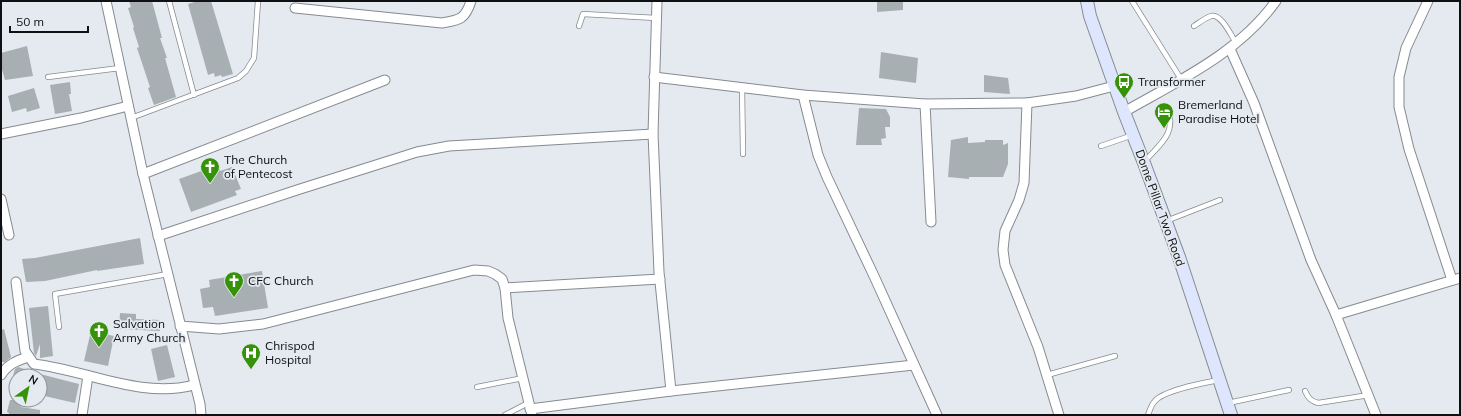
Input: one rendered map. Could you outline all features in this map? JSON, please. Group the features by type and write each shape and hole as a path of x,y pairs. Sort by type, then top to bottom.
{"street":[{"path":"106,1 143,174 201,414"},
{"path":"295,8 442,23 459,20 468,9 471,1"},
{"path":"657,1 653,134 660,279 671,391"},
{"name":"Dome Pillar Two Road","path":"1087,1 1090,16 1114,86 1179,257 1219,380 1230,409"},
{"path":"1124,112 1180,80 1233,46 1257,25 1276,1"},
{"path":"1336,315 1456,279 1409,149 1399,107 1399,77 1406,48 1428,1"},
{"path":"1233,46 1311,260 1336,315 1376,415"},
{"path":"654,77 803,95 925,104 1027,103 1076,96 1114,86"},
{"path":"143,174 385,80"},
{"path":"803,95 818,155 827,177 937,415"},
{"path":"1027,103 1024,183 1019,200 1005,230 1003,250 1005,265 1038,346 1060,415"},
{"path":"925,104 931,222"},
{"path":"1,134 81,118 128,106"},
{"path":"158,236 417,152 449,146 653,134"},
{"path":"1,199 9,235"},
{"path":"180,326 220,329 263,324 474,270 488,270 502,279 505,288 508,318 530,409 671,391 914,365"},
{"path":"505,288 660,279"},
{"path":"16,282 25,351 34,364 132,385 172,389 194,385"},
{"path":"1,375 6,367 15,361 28,357"},
{"path":"82,415 88,376"}],"lane":[{"path":"169,1 194,95"},
{"path":"131,118 238,78 250,65 254,58 258,1"},
{"path":"1132,1 1180,80"},
{"path":"579,26 583,14 656,18"},
{"path":"1194,26 1208,17 1217,17 1223,22 1233,46"},
{"path":"48,77 120,68"},
{"path":"742,87 743,154"},
{"path":"1144,162 1165,138 1171,127 1171,118 1168,107"},
{"path":"1101,146 1133,135"},
{"path":"1166,222 1220,200"},
{"path":"59,327 55,294 168,274"},
{"path":"1047,375 1115,356"},
{"path":"477,388 523,378"},
{"path":"1148,415 1155,400 1172,391 1219,380"},
{"path":"1230,409 1289,390"},
{"path":"1305,391 1307,397 1318,403 1369,396"},
{"path":"505,415 530,409"}],"building":[{"path":"129,1 152,1 162,38 160,38 167,58 165,58 176,97 154,105 148,88 150,87 137,48 139,47 128,8 131,7"},
{"path":"198,1 211,1 233,74 222,77 221,75 215,77 214,73 208,75 188,4"},
{"path":"877,1 903,1 903,10 877,12"},
{"path":"27,46 33,76 5,80 1,66 1,53"},
{"path":"881,52 918,58 916,83 879,78"},
{"path":"984,75 1008,78 1010,94 984,92"},
{"path":"70,82 71,94 69,94 72,111 55,114 50,85"},
{"path":"34,88 40,108 27,112 26,108 12,112 8,96"},
{"path":"859,108 886,109 890,117 890,127 885,127 886,138 881,139 882,145 856,145"},
{"path":"968,137 968,143 985,142 985,140 1003,140 1003,145 1008,143 1008,164 1003,177 969,177 969,179 948,177 951,140"},
{"name":"The Church of Pentecost","path":"218,165 220,171 232,167 241,189 235,191 237,195 191,212 179,179"},
{"path":"140,238 144,264 97,270 45,281 26,282 22,259 35,258"},
{"name":"CFC Church","path":"262,271 268,308 215,316 213,307 203,308 200,289 210,287 209,280"},
{"path":"48,306 53,356 40,358 40,344 36,356 34,353 29,308"},
{"path":"120,313 136,314 136,319 160,320 160,331 119,329"},
{"path":"4,329 11,357 5,362 1,362 1,330"},
{"name":"Salvation Army Church","path":"91,331 114,336 108,366 84,361"},
{"path":"167,345 175,377 158,381 151,349"},
{"path":"48,376 79,384 75,403 48,397"},
{"path":"8,408 27,408 40,410 40,415 9,415 7,412"}],"place":[{"name":"Transformer","path":"1124,99"},
{"name":"Bremerland Paradise Hotel","path":"1164,129"},
{"name":"The Church of Pentecost","path":"210,184"},
{"name":"CFC Church","path":"234,298"},
{"name":"Salvation Army Church","path":"99,348"},
{"name":"Chrispod Hospital","path":"251,370"}]}
